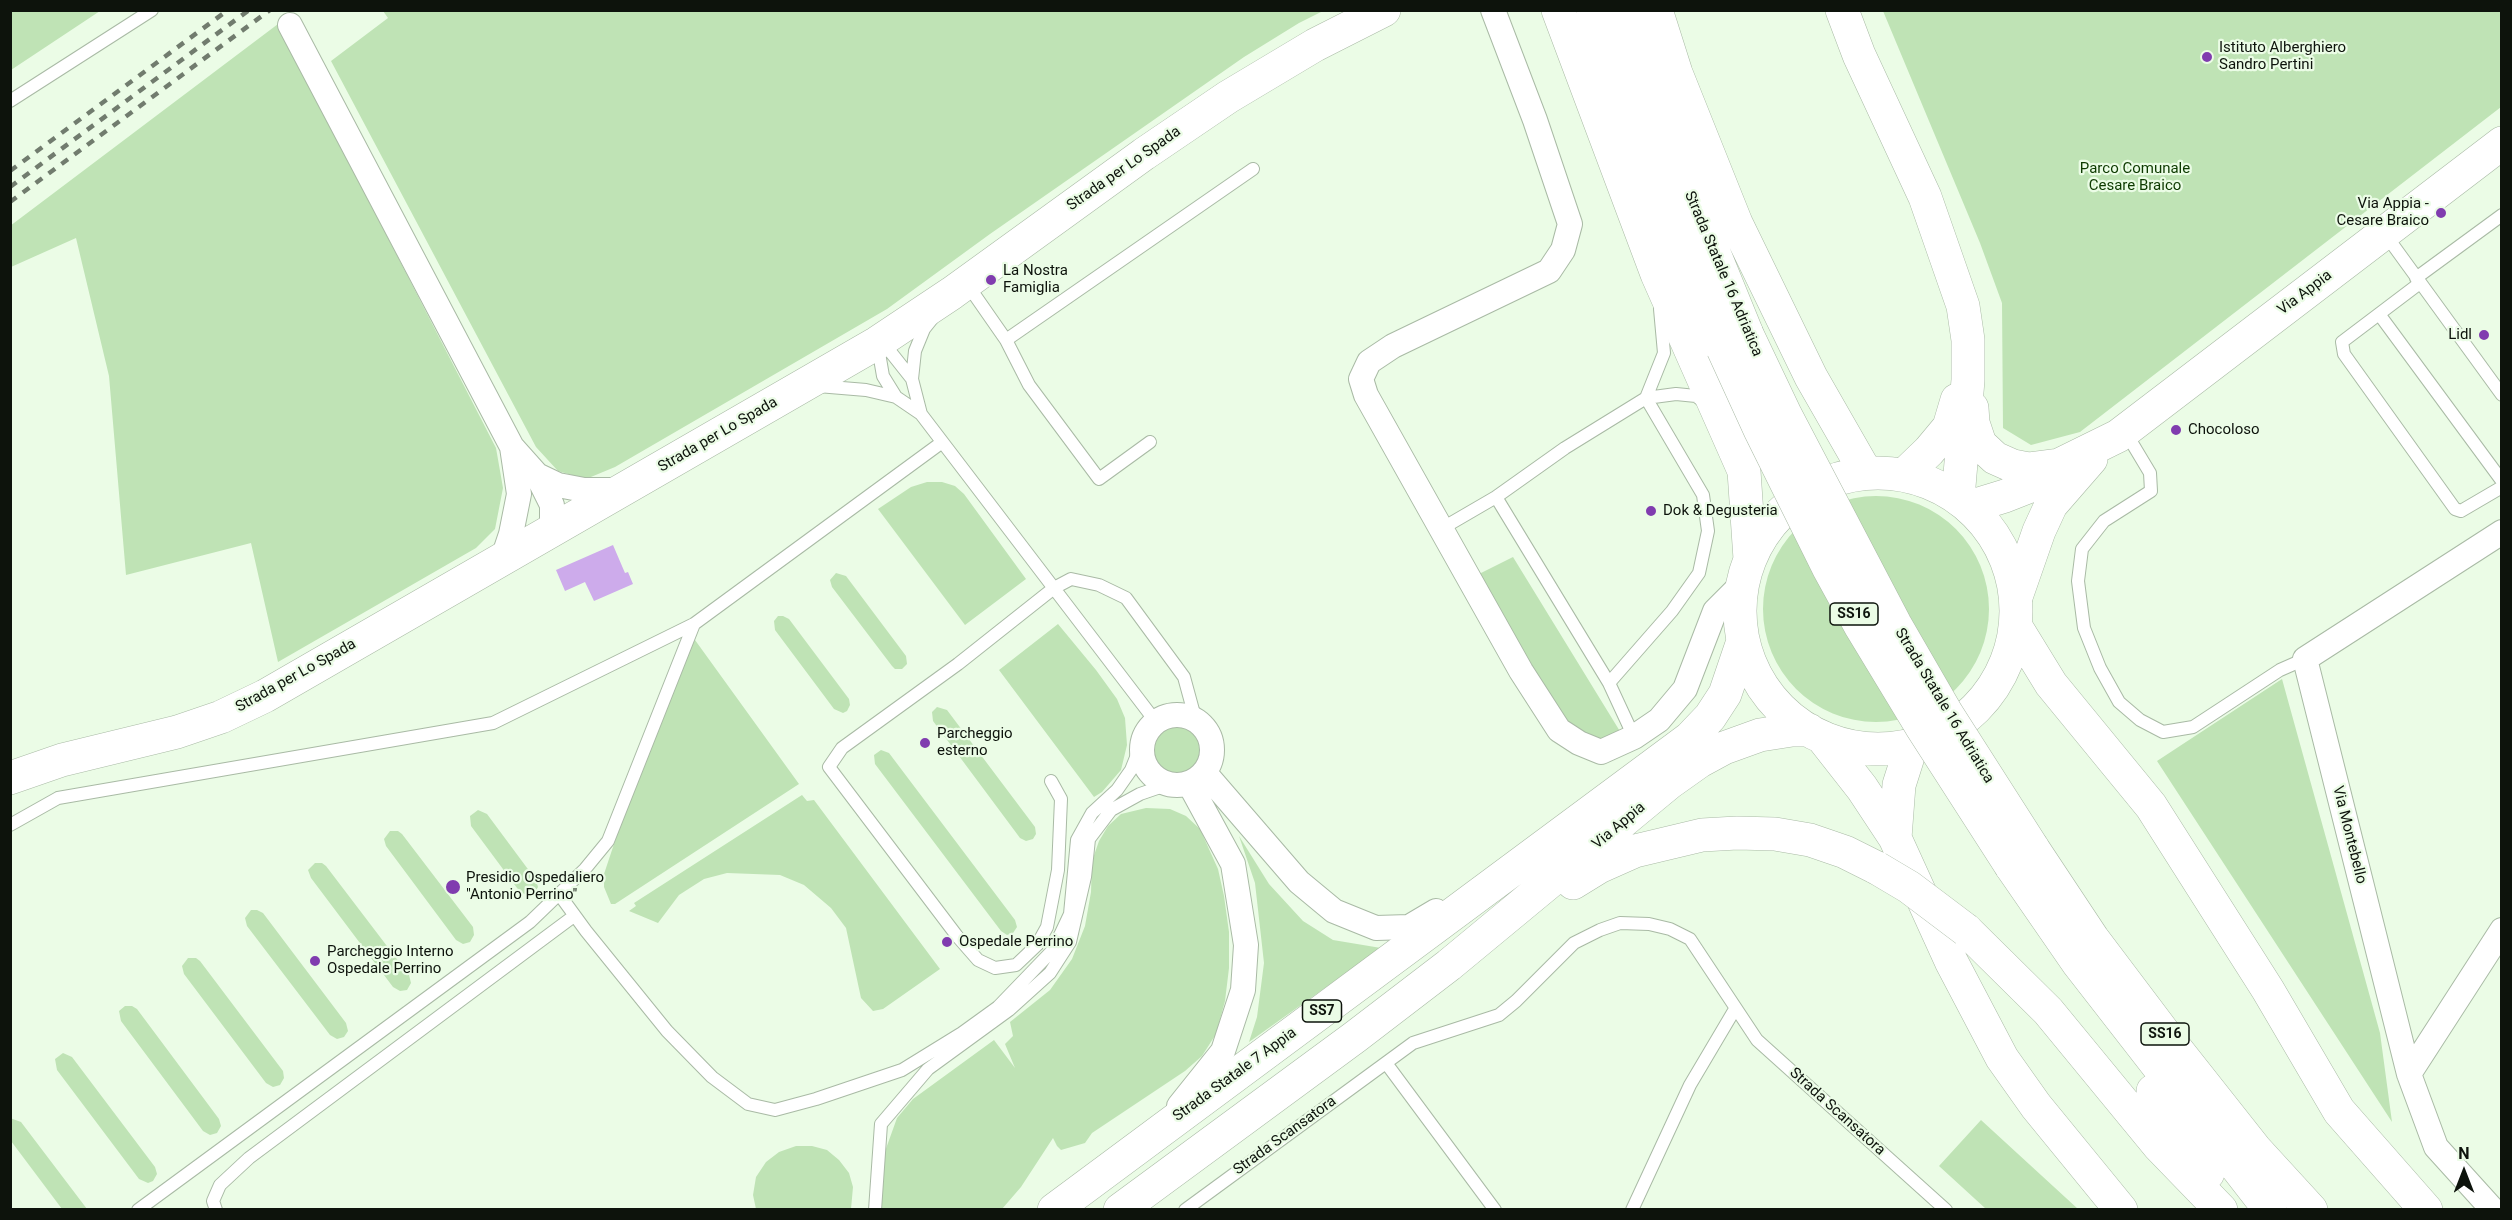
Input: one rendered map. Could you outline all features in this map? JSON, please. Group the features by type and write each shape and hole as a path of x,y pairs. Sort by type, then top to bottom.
{"main road":[{"name":"Strada per Lo Spada","path":"10,778 62,760 177,732 221,717 265,696 877,343 959,288 1144,154 1228,97 1315,45 1384,10"},
{"path":"1558,10 1657,274 1744,471 1746,572 1740,613 1743,641 1756,677 1779,707 1816,734 1862,788 1895,838 1951,961 2002,1058 2036,1106 2121,1209"},
{"name":"Strada Statale 16 Adriatica","path":"1593,10 1646,161 1735,341 1786,416 2078,963 2270,1209"},
{"name":"Strada Statale 16 Adriatica","path":"1622,10 1735,341"},
{"path":"1656,10 1676,73 1736,223 1811,377 1866,473"},
{"path":"1842,10 1859,55 1925,197 1963,306 1968,340 1963,502"},
{"name":"Via Appia","path":"1449,964 1669,783 1700,761 1724,748 1760,735 1791,730 1816,734 1867,748 1912,744 1944,732 1971,713 1993,688 2008,659 2016,612 2039,531 2051,505 2085,465 2117,436 2502,143"},
{"path":"1904,475 1929,451 1949,427 1959,393 1968,380"},
{"path":"1968,380 1973,423 1980,444 1995,458 2013,466 2028,469 2059,465"},
{"name":"Via Appia","path":"1963,502 2005,496 2033,485 2059,465 2117,436"},
{"path":"1746,572 1769,526 1796,500 1829,482 1866,473 1904,475 1932,484 1963,502 1988,526 2004,554 2016,612 2051,684 2151,806 2268,990 2339,1111 2426,1209"},
{"name":"Strada Statale 7 Appia","path":"1054,1209 1690,738 1710,717 1725,694 1743,641"},
{"path":"1895,838 1899,785 1912,744"},
{"path":"1449,964 1599,867 1635,851 1671,841 1725,833 1775,834 1810,840 1845,852 1877,868 1909,887 1966,930 2048,1011 2159,1146 2221,1209"},
{"name":"Strada Statale 16 Adriatica","path":"2022,857 2093,939 2256,1150 2311,1209"},
{"path":"2078,963 2160,1103 2235,1209"},
{"name":"SS7","path":"1120,1209 1338,1050 1449,964"}],"street":[{"path":"1493,10 1535,120 1570,224 1563,250 1549,271 1393,346 1369,362 1361,379 1366,395 1521,671 1559,730 1580,743 1602,752 1634,737 1659,720 1685,689 1715,611 1746,572"},
{"path":"290,26 512,447 537,475 552,505 552,530"},
{"path":"503,558 511,534 519,494 512,447"},
{"path":"537,475 558,485 584,490 622,490"},
{"path":"519,494 552,530"},
{"path":"2305,659 2502,532"},
{"name":"Via Montebello","path":"2305,659 2409,1074 2436,1147 2493,1209"},
{"path":"1176,715 1196,721 1205,729 1212,750 1210,762 1187,780 1158,780 1144,762 1141,751 1149,731 1176,715"},
{"path":"1187,780 1334,911 1376,927 1409,927 1436,910 1499,860 1536,835 1570,814 1590,812"},
{"path":"1156,1133 1223,1051 1243,990 1246,945 1233,864 1187,780"},
{"path":"2409,1074 2502,930"}],"lane":[{"path":"10,101 152,10"},
{"path":"1006,340 1253,169"},
{"path":"2502,215 2343,342 2344,354 2455,509 2461,511 2502,487"},
{"path":"2384,233 2502,395"},
{"path":"1646,398 1664,353 1657,274"},
{"path":"921,414 912,379 915,351 924,329 959,288 1006,340 1029,385 1099,480 1150,442"},
{"path":"2379,314 2502,481"},
{"path":"877,343 889,350 912,379"},
{"path":"559,894 667,1031 712,1077 748,1104 775,1110 869,1083 902,1070 962,1033 998,1006 1053,950 1070,914 1077,840 1092,813 1117,790 1131,770 1149,731 1054,588 921,414 897,397 883,376 877,343"},
{"path":"805,386 866,390 897,397"},
{"path":"1441,529 1496,497 1565,448 1646,398 1676,394 1696,396 1722,419"},
{"path":"1609,683 1672,611 1698,573 1708,531 1703,495 1646,398"},
{"path":"2117,436 2150,473 2151,491 2104,521 2082,549 2078,581 2084,628 2100,668 2119,702 2140,720 2163,732 2193,727 2280,670 2305,659"},
{"path":"10,825 58,798 493,723 694,624 941,443"},
{"path":"1496,497 1609,683 1634,737"},
{"path":"1051,781 1061,799 1058,870 1047,927 1036,945 1016,965 995,968 978,960 957,936 829,767 842,748 958,664 1054,588 1071,579 1099,585 1126,598 1184,677 1196,721"},
{"path":"138,1209 530,921 559,894 608,842 694,624"},
{"path":"875,1209 881,1124 928,1069 1009,1010 1050,973 1070,942 1085,877 1089,839 1111,810 1140,794 1187,780"},
{"path":"201,1209 215,1205 220,1185 249,1158 574,915"},
{"name":"Strada Scansatora","path":"1185,1209 1413,1043 1499,1015 1574,943 1620,922 1649,924 1670,929 1690,939 1756,1040 1946,1209"},
{"path":"1632,1209 1690,1085 1735,1009"},
{"path":"1386,1063 1495,1209"}],"green space":[{"path":"11,10 100,10 100,11 11,70"},
{"path":"383,11 1323,11 1244,57 990,234 887,309 615,467 586,479 558,471 536,447 331,61 388,18"},
{"name":"Parco Comunale Cesare Braico","path":"1883,11 2501,11 2501,107 2080,432 2031,445 2003,428 2002,303 1980,243"},
{"path":"278,24 496,448 503,488 495,529 476,548 278,662 251,543 126,575 109,376 76,238 11,267 10,226"},
{"path":"927,482 942,482 955,486 964,494 1026,579 965,625 878,509 911,487"},
{"path":"1865,496 1887,496 1919,504 1929,509 1948,521 1964,537 1981,566 1987,587 1989,609 1987,631 1981,652 1964,681 1948,697 1919,714 1887,722 1865,722 1833,714 1823,709 1804,697 1788,681 1771,652 1763,620 1763,598 1771,566 1776,556 1788,537 1804,521 1833,504"},
{"path":"1513,557 1621,733 1608,741 1581,736 1558,711 1536,678 1479,574"},
{"path":"836,573 846,576 906,656 907,664 902,669 895,669 892,666 832,587 830,580"},
{"path":"778,616 789,619 849,699 850,705 847,711 843,713 834,709 775,630 774,621"},
{"path":"1058,624 1117,699 1125,718 1127,745 1121,770 1102,792 1094,797 999,670"},
{"path":"695,640 799,784 615,904 611,904 604,887 604,874 623,817 692,642"},
{"path":"2282,679 2380,1033 2392,1122 2157,761"},
{"path":"937,707 947,710 1035,827 1036,834 1033,839 1026,841 1020,838 933,721 932,712"},
{"path":"1171,726 1181,726 1194,733 1201,746 1201,756 1194,769 1181,776 1171,776 1162,772 1155,765 1151,756 1151,746 1155,737 1162,730"},
{"path":"881,750 889,753 1015,920 1017,927 1013,933 1007,935 1001,931 875,764 874,755"},
{"path":"802,795 807,801 814,800 940,969 883,1009 873,1011 861,998 846,928 831,908 804,885 780,875 727,873 704,879 679,895 658,923 629,911 636,906 634,903"},
{"path":"1146,808 1170,809 1186,816 1200,829 1218,869 1229,932 1229,968 1225,1001 1216,1034 1202,1056 1185,1071 1092,1133 1085,1143 1061,1150 1053,1138 1021,1187 1002,1209 879,1209 879,1168 897,1118 913,1099 994,1040 1015,1068 1005,1044 1013,1036 1010,1022 1050,990 1072,959 1085,926 1091,892 1092,861 1099,841 1108,826 1121,814"},
{"path":"478,810 487,814 536,880 538,887 534,894 527,895 520,892 471,826 470,816"},
{"path":"390,831 398,831 402,834 473,927 474,935 470,942 463,944 456,940 386,846 384,839"},
{"path":"1239,836 1269,884 1303,921 1333,940 1381,948 1249,1042 1257,1017 1264,963 1255,883"},
{"path":"315,863 322,863 326,866 409,975 411,983 407,990 400,991 393,987 311,878 308,870"},
{"path":"251,910 263,913 346,1023 348,1031 344,1037 337,1039 330,1035 247,926 245,918"},
{"path":"188,958 196,958 200,961 283,1071 284,1078 280,1085 273,1087 266,1083 184,974 182,966"},
{"path":"125,1006 137,1009 219,1119 221,1126 217,1133 210,1135 203,1131 121,1021 119,1011"},
{"path":"63,1053 72,1057 155,1167 157,1174 153,1181 148,1183 139,1179 57,1070 55,1059"},
{"path":"10,1118 21,1122 87,1209 62,1209 11,1141"},
{"path":"1981,1120 2078,1209 1986,1209 1939,1166"},
{"path":"796,1146 812,1146 827,1150 839,1160 849,1173 853,1187 851,1209 756,1209 753,1195 756,1177 766,1162 779,1152"}],"shaded area":[{"path":"613,545 625,573 628,572 633,584 594,601 585,582 565,591 556,570"}],"railway":[{"path":"10,171 228,10"},
{"path":"10,187 249,10"},
{"path":"10,202 270,10"}],"place":[{"name":"Istituto Alberghiero Sandro Pertini","path":"2207,57"},
{"name":"Via Appia - Cesare Braico","path":"2441,213"},
{"name":"La Nostra Famiglia","path":"991,280"},
{"name":"Lidl","path":"2484,335"},
{"name":"Chocoloso","path":"2176,430"},
{"name":"Dok & Degusteria","path":"1651,511"},
{"name":"Parcheggio esterno","path":"925,743"},
{"name":"Presidio Ospedaliero \"Antonio Perrino\"","path":"453,887"},
{"name":"Ospedale Perrino","path":"947,942"},
{"name":"Parcheggio Interno Ospedale Perrino","path":"315,961"}]}
